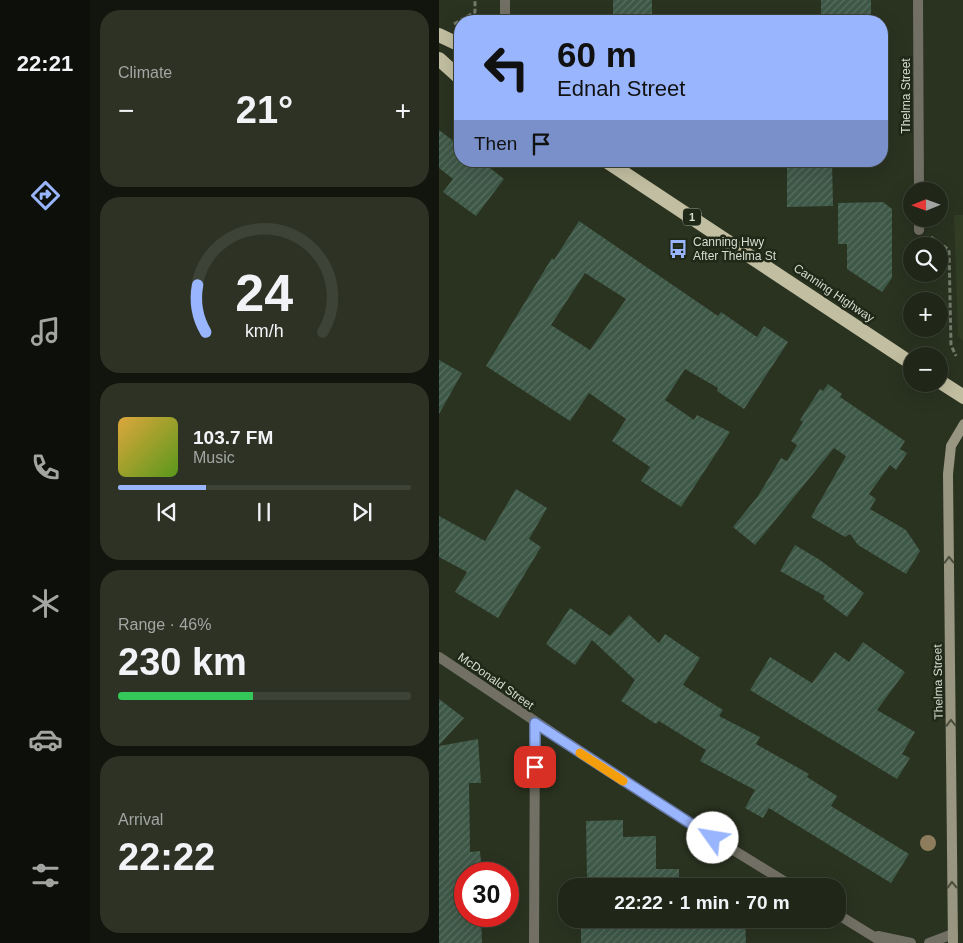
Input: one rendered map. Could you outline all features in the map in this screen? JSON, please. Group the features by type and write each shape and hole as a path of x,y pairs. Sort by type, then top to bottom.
{"highway":[{"path":"439,35 454,41"},
{"path":"439,60 454,73"},
{"name":"Canning Highway","path":"616,167 903,358"},
{"path":"948,387 963,397"}],"main road":[{"name":"Thelma Street","path":"953,938 947,474 951,446 963,424"}],"street":[{"path":"505,0 505,15"},
{"name":"Thelma Street","path":"917,0 919,182"},
{"name":"McDonald Street","path":"439,656 535,723 665,808 779,878"},
{"path":"534,943 535,723"},
{"path":"846,920 884,943"},
{"path":"867,933 911,943"},
{"path":"929,943 953,938"}],"path":[{"path":"469,15 475,12 475,0"},
{"path":"919,230 949,250 951,345 956,356"}],"shaded area":[{"path":"954,215 963,215 963,341 958,336"}],"building":[{"path":"613,0 652,0 652,15 613,15"},
{"path":"821,0 871,0 871,15 821,15"},
{"path":"439,130 454,141 454,167 489,167 504,179 476,216 443,192 453,179 439,168"},
{"path":"787,167 832,167 833,206 787,207"},
{"path":"883,202 892,209 892,278 882,292 847,269 847,244 838,244 838,203"},
{"path":"579,221 718,316 721,312 757,337 764,326 788,342 744,409 717,391 718,388 685,369 665,400 694,420 697,415 730,432 681,507 641,481 650,467 612,441 626,419 589,393 570,421 486,366 552,258 554,260","holes":["585,273 626,299 590,350 551,325"]},
{"path":"439,360 462,373 439,414"},
{"path":"828,384 842,394 840,397 905,441 900,449 907,453 896,470 890,465 869,494 876,499 870,509 906,530 920,551 906,574 858,545 850,534 845,537 811,517 846,456 834,448 755,545 733,527 758,496 781,458 787,461 797,445 791,441 803,422 800,420 820,389 823,391"},
{"path":"516,489 547,508 529,539 541,547 498,618 455,592 467,572 439,557 439,516 485,541"},
{"path":"795,545 820,560 864,593 847,617 823,599 825,596 780,571"},
{"path":"570,608 610,636 629,615 659,643 665,634 700,658 683,685 723,710 719,716 760,737 756,744 809,774 807,777 837,796 831,806 909,854 891,883 769,808 763,818 745,808 755,790 700,761 706,750 659,721 656,724 621,701 635,680 592,640 575,665 546,644"},
{"path":"863,642 905,672 877,710 915,732 902,754 910,758 897,779 750,690 770,657 812,683 835,652 849,662"},
{"path":"439,699 464,718 439,745"},
{"path":"478,739 481,783 469,783 470,852 480,851 481,862 454,862 454,927 481,927 482,943 439,943 439,746"},
{"path":"623,820 623,837 656,836 656,869 679,869 679,878 587,878 586,821"},
{"path":"581,928 745,928 746,943 581,943"}],"slow traffic":[{"path":"580,753 623,781"}],"place":[{"name":"Canning Hwy After Thelma St","path":"678,249"}],"route":[{"path":"535,767 535,723 713,838"}]}
